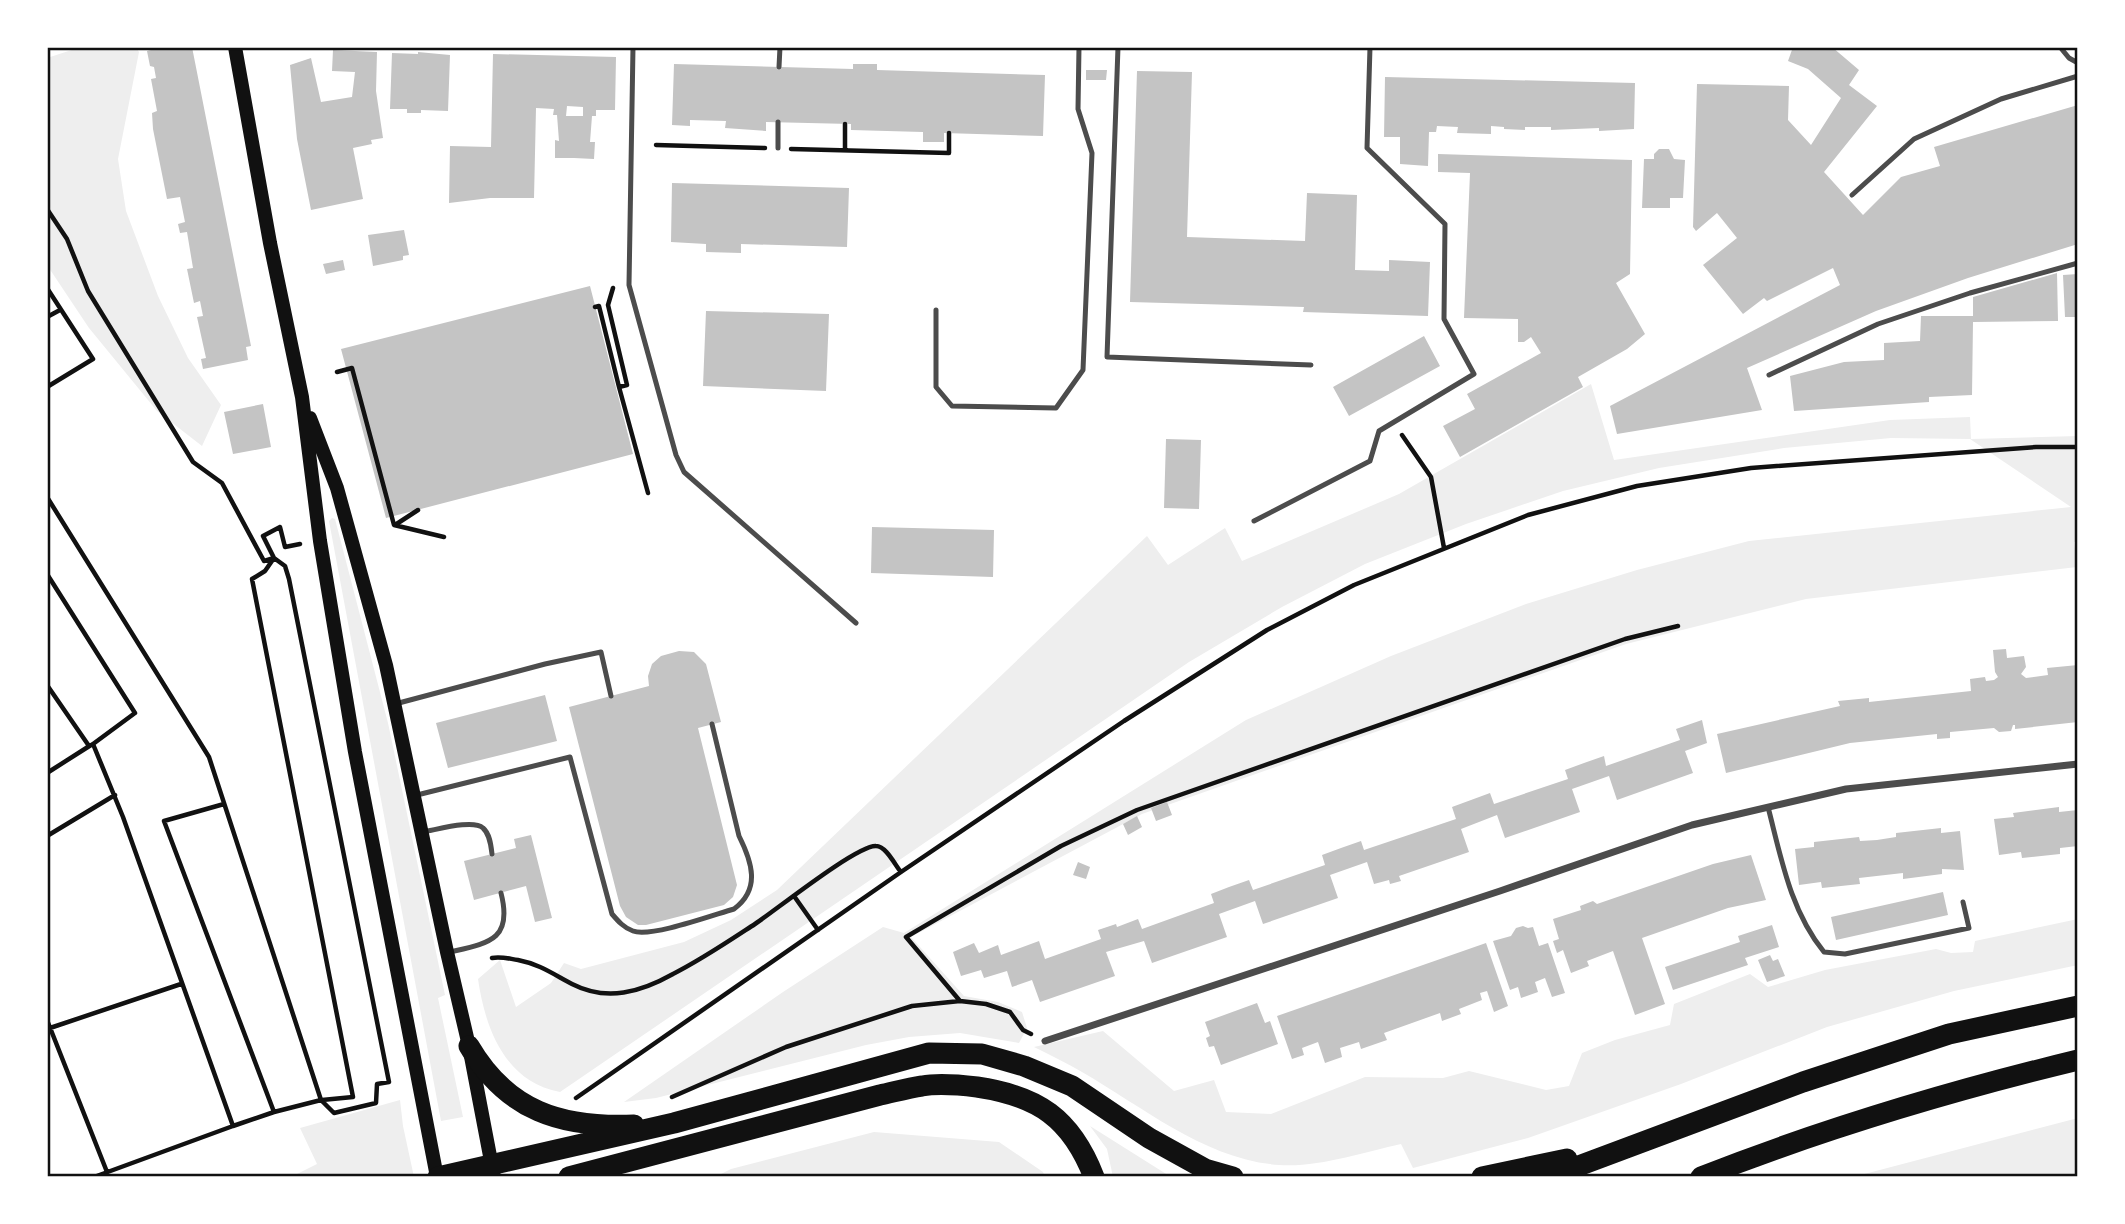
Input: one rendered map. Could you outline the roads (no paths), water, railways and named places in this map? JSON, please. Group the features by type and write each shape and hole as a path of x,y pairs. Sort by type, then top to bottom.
{"highway":[{"path":"1549,1177 1803,1082 1949,1034 2078,1006"},
{"path":"469,1046 482,1069 485,1085 547,1115 574,1121 617,1125 674,1123"},
{"path":"438,1177 493,1171 929,1053 982,1054 1024,1066 1072,1086 1149,1138 1205,1169 1233,1177"},
{"path":"1700,1177 1868,1118 1992,1081 2078,1060"},
{"path":"569,1177 924,1085 1004,1091 1037,1105 1063,1124 1084,1151 1094,1177"},
{"path":"1482,1177 1550,1164 1680,1127"},
{"path":"612,1177 634,1161"}],"main road":[{"path":"235,47 270,243 302,397 320,541 355,752 438,1177"},
{"path":"302,397 337,488 386,665 469,1046"},
{"path":"485,1085 493,1171"}],"street":[{"path":"1045,1041 1692,825 1846,789 2078,764"}],"lane":[{"path":"633,47 629,285 676,454 684,472 856,623"},
{"path":"779,67 780,47"},
{"path":"936,310 936,387 952,406 1056,408 1083,370 1092,153 1078,108 1079,47"},
{"path":"1118,47 1107,357 1311,365"},
{"path":"1254,521 1370,461 1379,431 1474,374 1444,319 1446,223 1367,148 1370,47"},
{"path":"2060,47 2069,58 2078,63"},
{"path":"1852,195 1914,139 2001,99 2078,76"},
{"path":"778,122 778,148"},
{"path":"1769,375 1878,324 1970,293 2078,263"},
{"path":"394,704 601,652 611,696"},
{"path":"414,796 570,757 612,914 620,924 634,932 650,932 734,909 744,902 750,889 752,872 748,853 739,836 712,724"},
{"path":"1768,807 1796,907 1811,936 1824,952 1845,954 1969,928 1963,902"},
{"path":"421,832 471,823 480,825 488,836 492,854"},
{"path":"447,952 489,942 498,935 504,923 505,908 501,893"}]}
